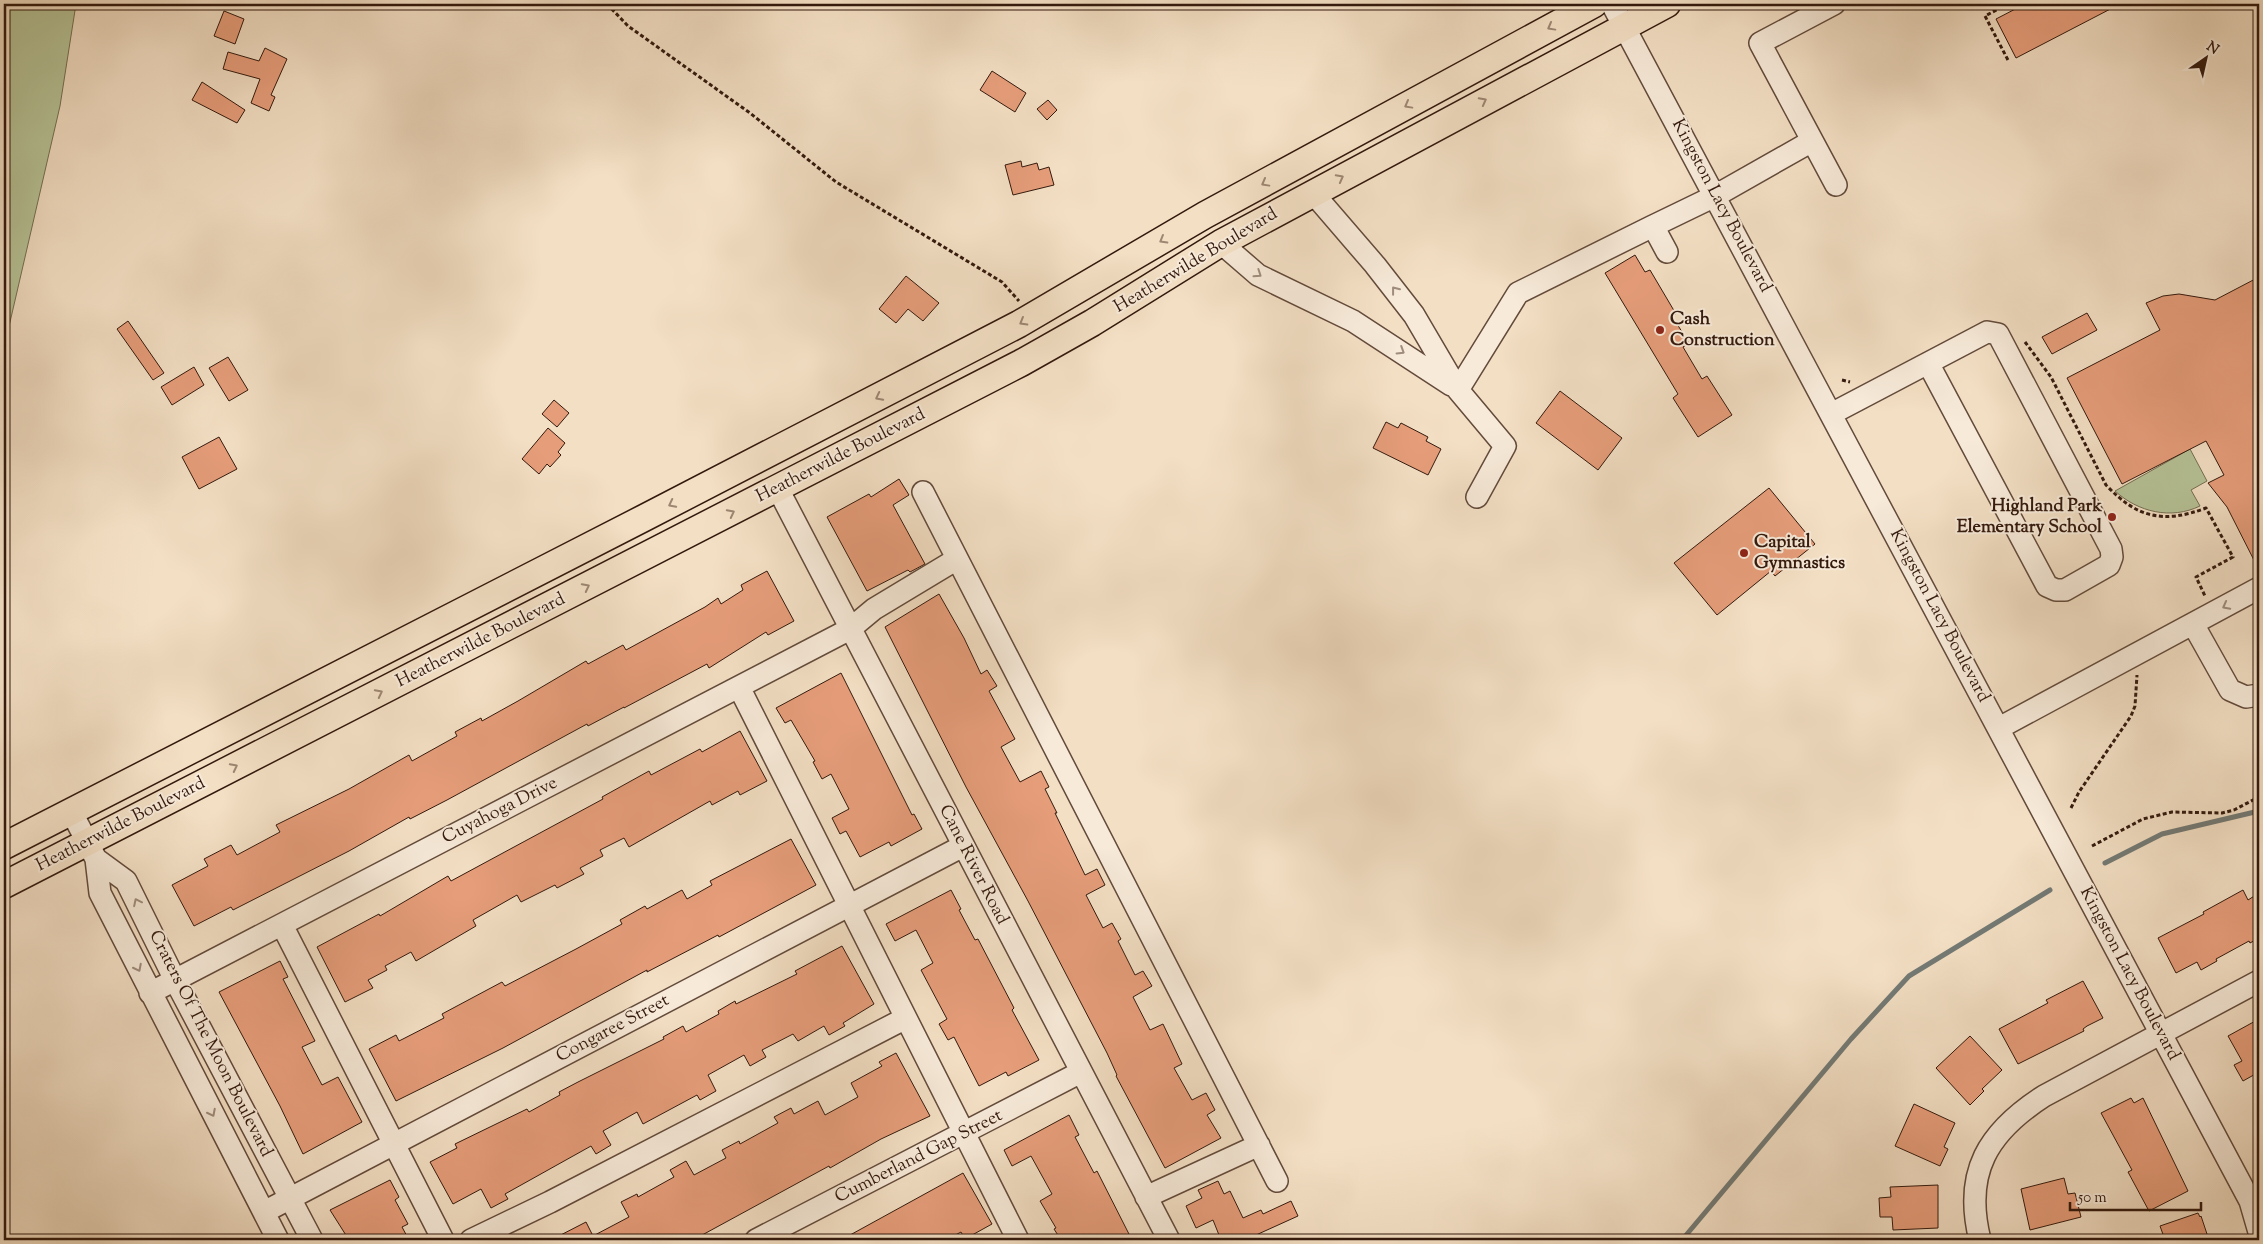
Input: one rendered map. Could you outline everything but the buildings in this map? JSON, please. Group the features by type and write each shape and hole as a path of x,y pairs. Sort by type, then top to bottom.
{"main road":[{"name":"Heatherwilde Boulevard","path":"4,846 1033,316 1205,215 1594,4"},
{"name":"Heatherwilde Boulevard","path":"4,885 92,850 1021,362 1092,323 1220,243 1313,193 1618,15 1667,4"},
{"path":"1205,215 1220,243"}],"street":[{"path":"1834,4 1760,43 1836,185"},
{"name":"Kingston Lacy Boulevard","path":"1618,15 2250,1201 2259,1232"},
{"path":"1458,390 1518,293 1715,196 1812,141"},
{"path":"1313,193 1375,265 1414,315 1458,390 1505,446 1477,497"},
{"path":"1653,226 1667,252"},
{"path":"1220,243 1258,275 1353,321 1458,390"},
{"path":"1832,414 1928,363 1987,332 1998,334 2111,549 2112,557 2109,565 2065,590 2056,590 2047,586 1928,363"},
{"name":"Cane River Road","path":"778,489 1168,1240"},
{"path":"923,492 1277,1181"},
{"name":"Cuyahoga Drive","path":"150,993 850,629 874,608 957,559"},
{"path":"1999,728 2259,588"},
{"path":"2193,624 2230,690 2246,697 2259,695"},
{"path":"739,687 1018,1240"},
{"name":"Craters Of The Moon Boulevard","path":"71,811 92,850 100,893 278,1240"},
{"name":"Congaree Street","path":"264,1212 963,846"},
{"name":"Craters Of The Moon Boulevard","path":"92,850 126,881 175,980 312,1240"},
{"path":"282,925 443,1240"},
{"path":"1980,1240 1975,1211 1977,1174 1982,1159 2006,1124 2020,1111 2044,1096 2259,981"},
{"path":"471,1240 550,1202 906,1018"},
{"name":"Cumberland Gap Street","path":"756,1240 1081,1072"},
{"path":"1146,1197 1258,1145"}],"path":[{"path":"606,4 628,26 750,113 836,182 1002,282 1033,316"},
{"path":"2008,4 1985,16 2009,62"},
{"path":"2071,808 2079,792 2131,716 2135,706 2137,669"},
{"path":"2092,846 2143,819 2172,812 2222,813 2234,810 2259,797"}],"green space":[{"path":"4,4 76,4 60,106 4,348"},
{"path":"2190,449 2207,481 2191,490 2200,506 2178,513 2155,512 2134,504 2115,491"}],"waterway":[{"path":"2105,863 2162,834 2259,811"},
{"path":"1682,1240 1851,1039 1909,976 2050,890"}],"place":[{"name":"Cash Construction","path":"1660,330"},
{"name":"Highland Park Elementary School","path":"2112,517"},
{"name":"Capital Gymnastics","path":"1744,553"}]}
